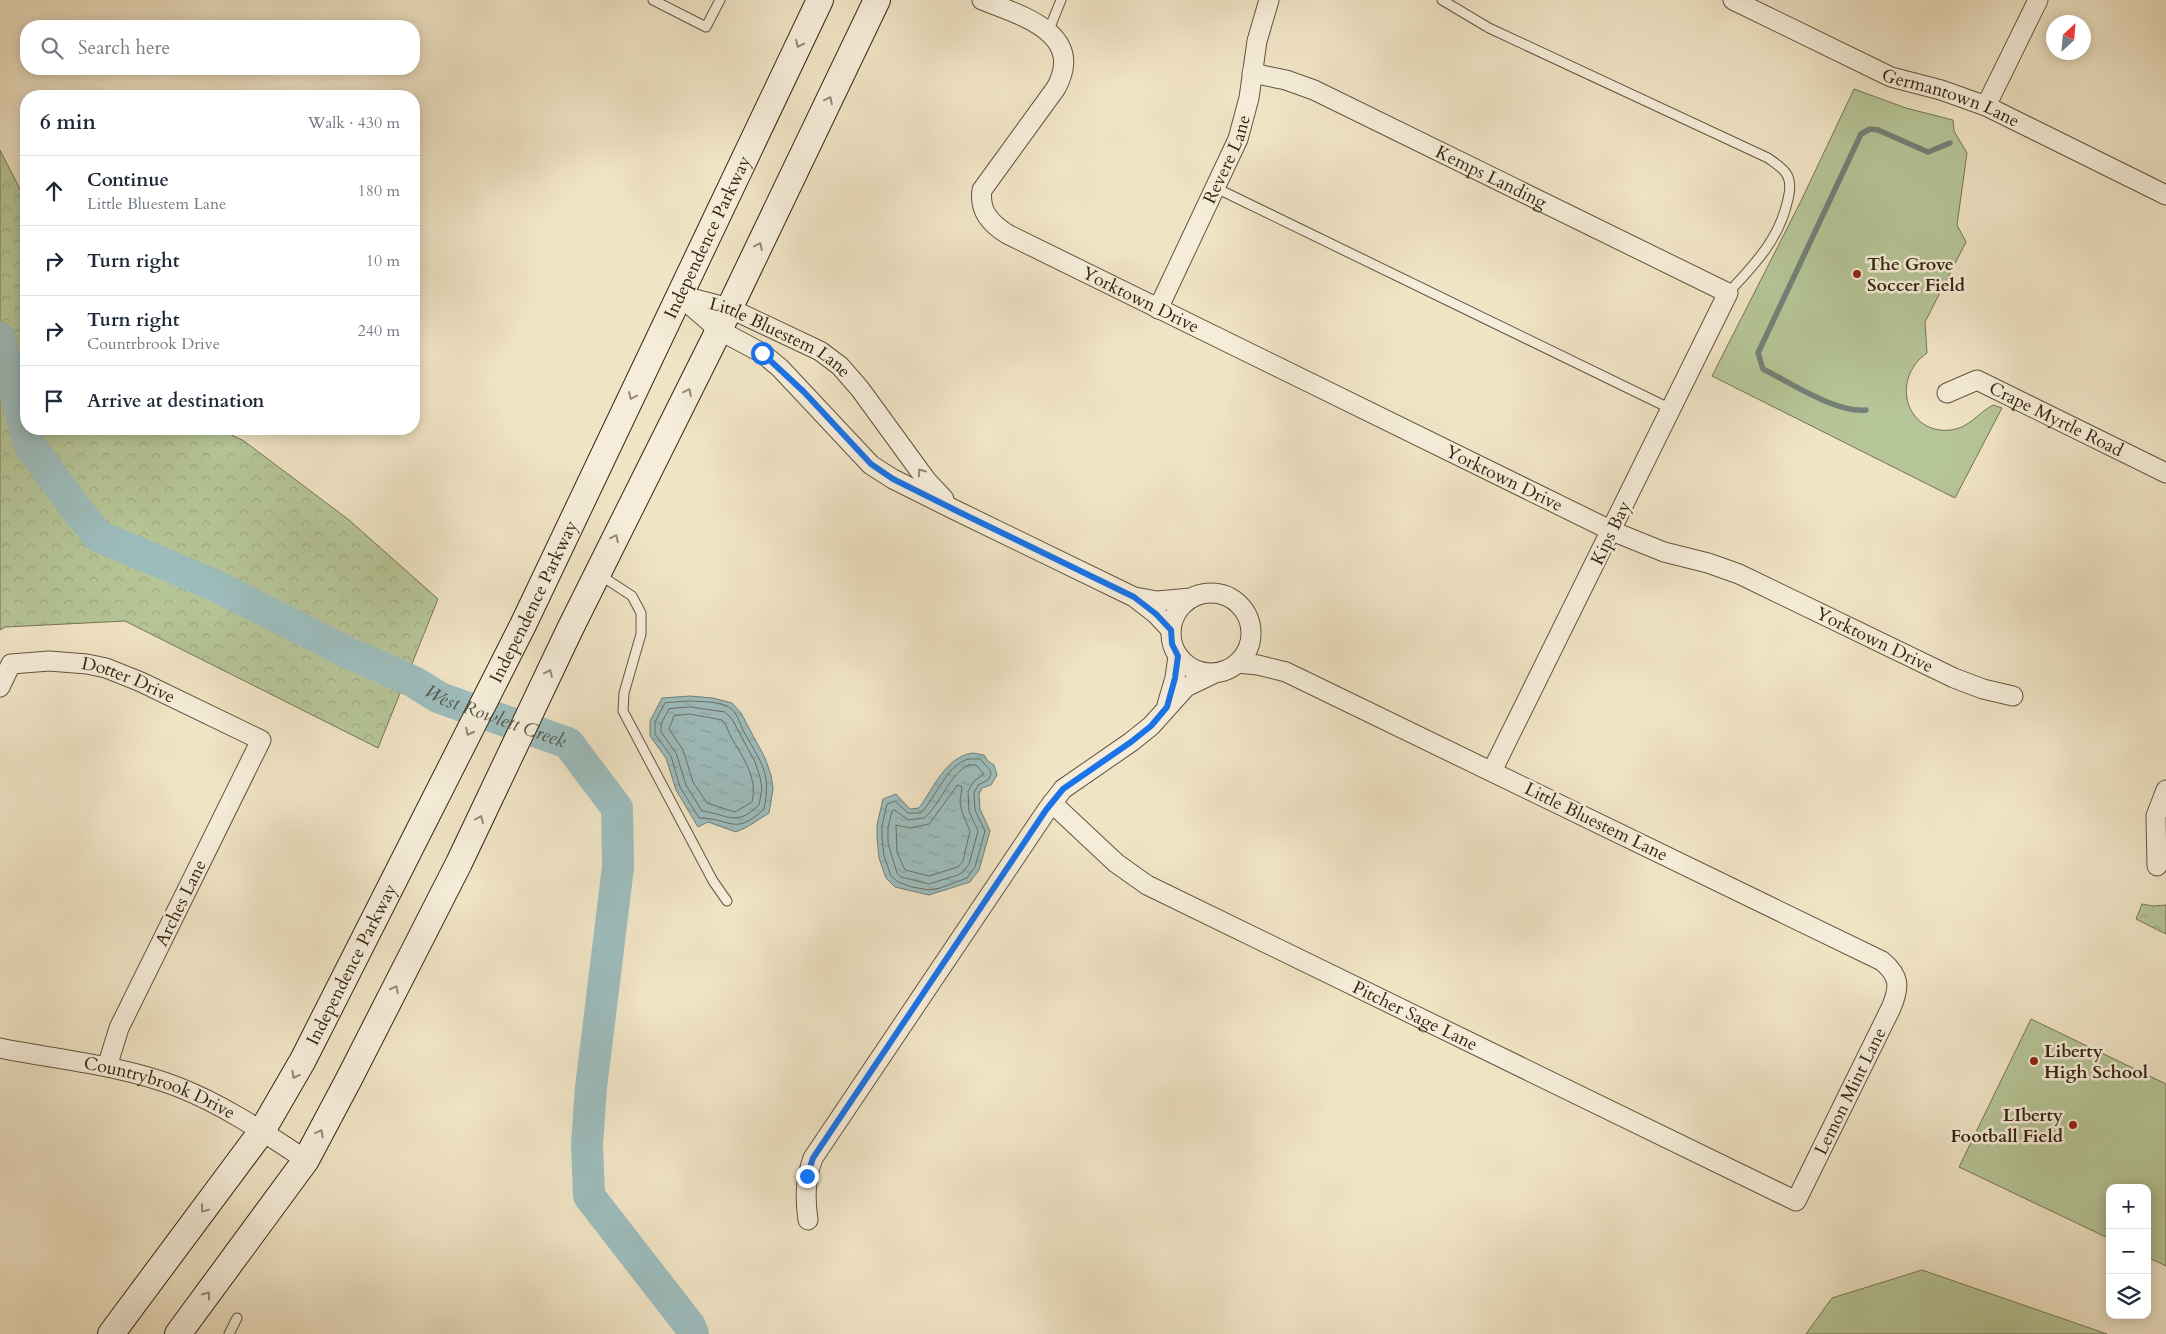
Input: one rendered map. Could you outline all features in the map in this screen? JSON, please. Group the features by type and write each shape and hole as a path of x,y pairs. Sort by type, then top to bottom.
{"main road":[{"name":"Independence Parkway","path":"111,1334 262,1131 303,1060 523,626 820,0"},
{"path":"178,1334 306,1160 458,864 570,628 724,319 877,0"}],"street":[{"path":"982,0 1006,4 1048,32"},
{"name":"Revere Lane","path":"1158,309 1216,188 1242,128 1250,98 1257,41 1269,0"},
{"name":"Germantown Lane","path":"1734,0 1891,77 1941,90 1986,106 2166,195"},
{"path":"1986,106 2038,0"},
{"name":"Yorktown Drive","path":"1048,32 1053,36 1065,55 1062,77 1053,94 982,190 980,201 987,218 1007,234 1612,531 1664,552 1708,563 1739,574 1954,678 1983,689 2012,696"},
{"name":"Kemps Landing","path":"1252,73 1286,80 1314,90 1728,293"},
{"name":"Kips Bay","path":"1492,771 1728,293"},
{"name":"Little Bluestem Lane","path":"680,296 724,319 820,351 840,366 860,389 927,481 953,509"},
{"name":"Little Bluestem Lane","path":"724,319 780,368 871,464 893,479 1134,597 1156,614 1171,630"},
{"name":"Crape Myrtle Road","path":"1947,393 1977,380 2166,473"},
{"path":"808,1220 805,1195 807,1176 813,1158 1026,838 1052,803 1063,789 1151,726 1186,687 1213,674 1227,670 1238,663 1246,652 1250,640 1250,627 1246,615 1239,605 1228,598 1216,594 1203,594 1191,598 1181,606 1174,617 1171,630 1172,644 1178,656 1193,669 1213,674"},
{"name":"Little Bluestem Lane","path":"1134,597 1157,601 1191,598"},
{"name":"Little Bluestem Lane","path":"1250,627 1256,643 1286,672"},
{"path":"1167,707 1175,678 1178,656"},
{"name":"Dotter Drive","path":"0,687 11,664 49,660 87,664 124,674 261,740"},
{"name":"Little Bluestem Lane","path":"1238,663 1258,665 1286,672 1492,771 1882,961 1892,970 1896,980"},
{"name":"Arches Lane","path":"107,1067 120,1028 261,740"},
{"path":"2157,866 2156,816 2166,790"},
{"name":"Pitcher Sage Lane","path":"1052,803 1116,862 1147,885 1796,1201"},
{"name":"Lemon Mint Lane","path":"1796,1201 1892,1008 1897,994 1896,980"},
{"name":"Countrybrook Drive","path":"0,1048 107,1067 178,1086 222,1107 306,1160"}],"lane":[{"path":"653,0 706,27 720,0"},
{"path":"1048,32 1061,0"},
{"path":"1442,0 1489,28 1768,158 1784,170 1789,180 1790,193 1785,213 1774,239 1758,262 1728,293"},
{"path":"1216,188 1671,409"},
{"path":"598,574 632,596 641,613 641,634 624,693 623,712 713,881 727,901"},
{"path":"229,1334 237,1318"}],"green space":[{"name":"The Grove Soccer Field","path":"1854,89 1906,108 1953,120 1954,131 1967,153 1957,225 1966,242 1925,322 1927,353 1915,364 1909,377 1906,391 1908,404 1914,415 1923,424 1936,429 1957,429 1993,405 2002,408 1955,498 1712,376 1801,201"},
{"path":"0,150 20,189 20,435 232,435 244,441 349,520 438,599 378,748 125,621 5,627 0,630"},
{"path":"2142,904 2153,906 2166,905 2166,934 2136,919"},
{"name":"LIberty Football Field","path":"2031,1019 2166,1084 2166,1266 2151,1259 2151,1184 2106,1184 2106,1237 1959,1167"},
{"path":"1922,1270 2107,1334 1806,1334 1832,1298"}],"water":[{"path":"690,696 713,698 732,703 741,713 765,758 771,775 773,789 769,813 736,832 708,822 698,827 676,790 666,758 650,736 650,721 662,698"},
{"path":"973,753 984,755 994,765 997,775 991,785 982,788 979,794 980,809 990,831 979,870 970,882 929,895 895,887 886,878 879,858 877,825 883,799 896,794 910,809 919,808 941,774 955,760"}],"waterway":[{"path":"1866,410 1841,407 1800,389 1763,369 1758,353 1861,134 1870,129 1878,130 1928,152 1950,143"},
{"name":"West Rowlett Creek","path":"0,338 20,410"},
{"name":"West Rowlett Creek","path":"27,435 30,446 98,536 212,584 347,652 414,682 440,698 568,743 617,808 618,867 591,1088 587,1144 589,1196 690,1326 693,1334"}],"place":[{"name":"The Grove Soccer Field","path":"1857,274"},
{"name":"Liberty High School","path":"2034,1061"},
{"name":"LIberty Football Field","path":"2073,1125"}],"route":[{"path":"762,353 804,392 852,446 871,464 893,479 1134,597 1156,614 1171,630 1172,644 1178,656 1175,678 1167,707 1151,726 1131,742 1063,789 1046,810 813,1158 807,1176"}]}
